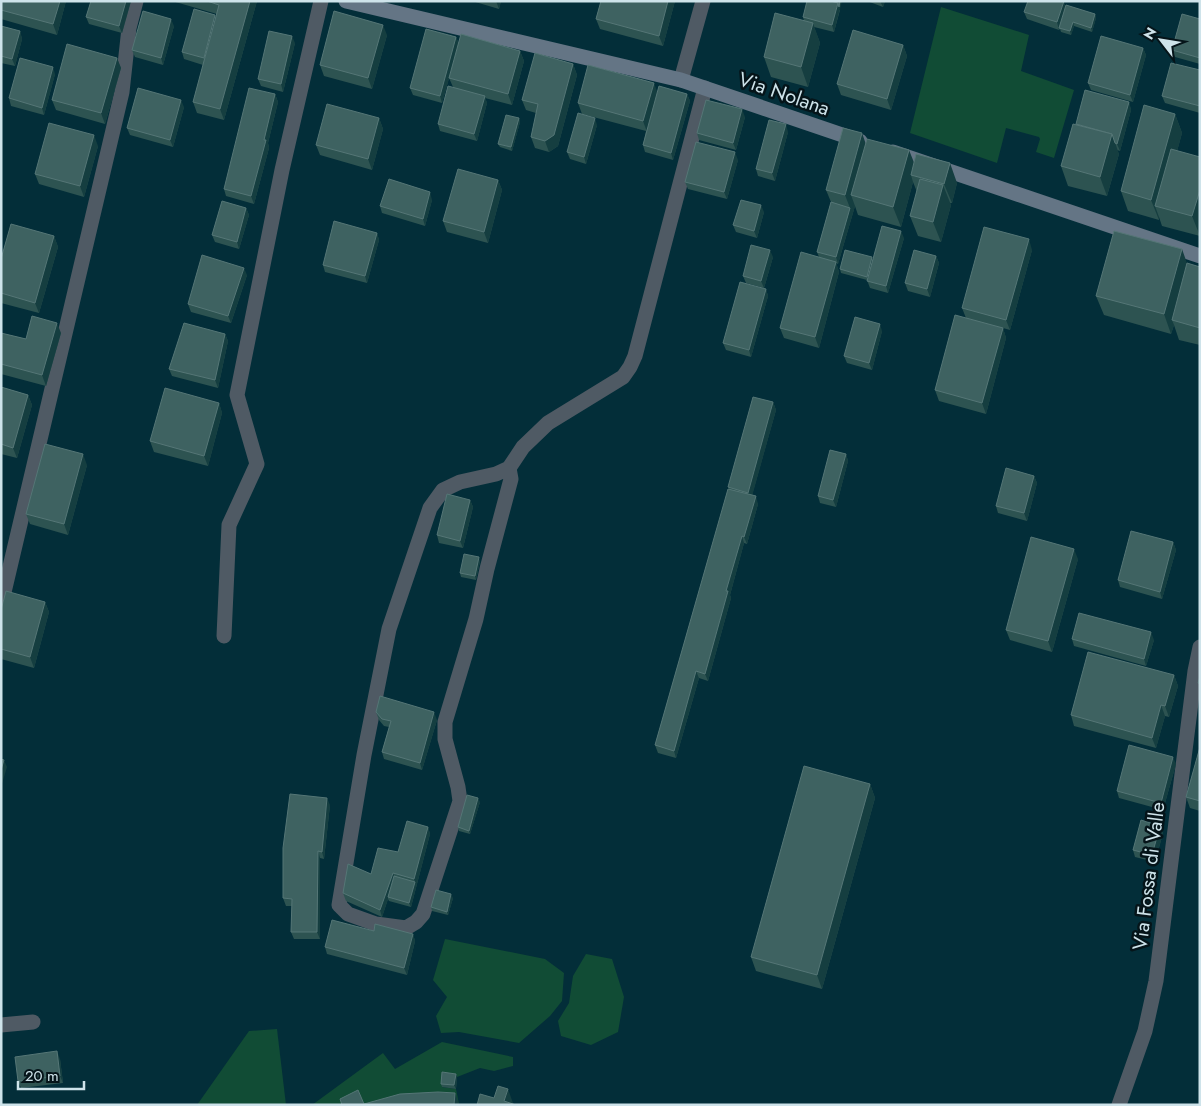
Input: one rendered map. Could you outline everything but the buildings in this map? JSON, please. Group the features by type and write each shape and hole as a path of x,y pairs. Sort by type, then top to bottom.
{"street":[{"path":"1,605 122,92 129,28 136,1"},
{"path":"224,636 229,525 257,464 237,395 282,170 321,1"},
{"name":"Via Nolana","path":"346,1 681,80 1200,256"},
{"path":"681,80 703,1"},
{"path":"509,468 511,479 476,619 445,722 445,739 460,801 423,914 416,922 406,928 376,924 348,914 339,904 364,755 389,629 430,508 443,490 460,482 496,474 509,468 523,447 548,423 623,377 630,367 635,356 705,88"},
{"name":"Via Fossa di Valle","path":"1119,1105 1145,1030 1156,981 1194,681 1200,647"},
{"path":"1,1025 33,1022"}],"green space":[{"path":"941,7 1029,35 1021,71 1074,90 1054,158 1036,152 1039,137 1006,128 997,163 910,133"},
{"path":"445,939 545,959 564,973 562,1001 550,1016 519,1043 459,1032 441,1033 436,1016 447,997 433,980"},
{"path":"586,954 612,959 624,997 618,1032 591,1045 561,1036 558,1021 569,1003 573,976"},
{"path":"277,1029 286,1105 197,1105 249,1031"},
{"path":"442,1042 513,1057 513,1066 494,1071 480,1068 457,1077 442,1087 456,1089 459,1104 312,1105 383,1053 395,1069"}]}
